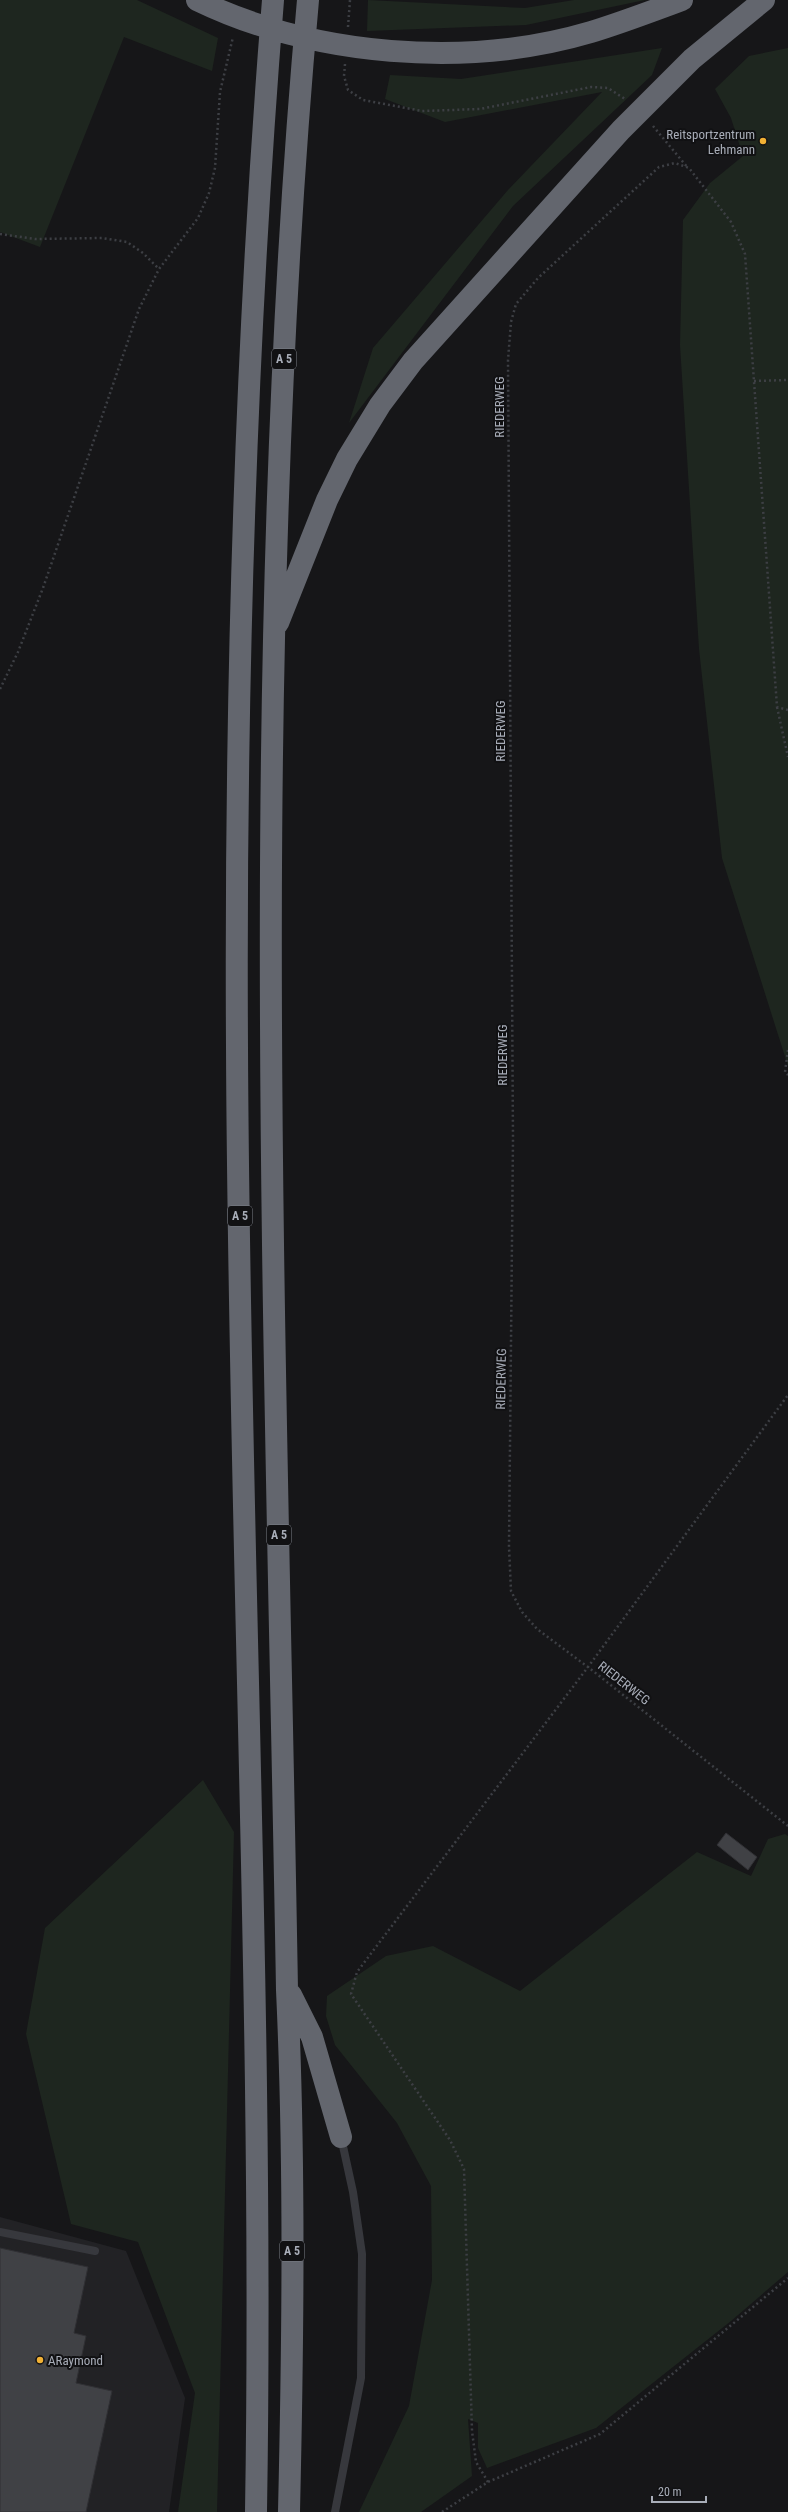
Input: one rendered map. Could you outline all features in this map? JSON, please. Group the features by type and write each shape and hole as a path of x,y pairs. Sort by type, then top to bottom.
{"highway":[{"path":"198,0 244,20 286,33 323,41 385,50 465,53 513,48 590,32 682,0"},
{"name":"A 5","path":"256,2512 256,2047 237,1047 243,557 251,332 273,0"},
{"name":"A 5","path":"288,2512 292,2243 291,2078 287,1990 272,1141 270,903 272,637 285,332 300,80 308,0"},
{"path":"272,637 304,562 327,500 347,459 380,405 446,322 621,130 692,59 764,0"},
{"path":"287,1990 312,2037 341,2137"}],"lane":[{"path":"334,2512 361,2378 362,2254 353,2192 341,2137"},
{"path":"0,2232 95,2252"}],"path":[{"path":"347,30 350,0"},
{"path":"0,689 18,652 43,588 136,316 159,269 198,218 209,193 215,168 222,85 235,29"},
{"path":"345,61 344,76 348,90 363,100 422,111 480,109 591,87 608,88 627,101"},
{"path":"648,121 689,168 731,222 745,254 777,707 788,757"},
{"name":"RIEDERWEG","path":"689,168 675,163 659,167 538,278 516,304 511,322 508,360 513,1139 509,1546 511,1591 522,1612 537,1629 588,1667 788,1826"},
{"path":"0,234 35,239 102,238 127,242 144,253 159,269"},
{"path":"754,381 788,380"},
{"path":"777,707 788,710"},
{"path":"788,1050 785,1072 788,1075"},
{"path":"488,2482 476,2462 472,2431 464,2168 450,2140 351,1994 357,1972 588,1667 788,1395"},
{"path":"442,2512 488,2482 600,2434 788,2278"}],"shaded area":[{"path":"0,0 137,0 218,38 212,71 124,37 40,247 0,232"},
{"path":"368,0 525,8 574,0 645,0 526,25 367,31"},
{"path":"662,48 652,75 513,206 349,423 373,348 508,190 602,92 445,122 385,99 390,75 461,79"},
{"path":"788,48 788,1066 722,858 699,649 680,345 683,220 710,183 743,156 731,118 715,89 749,56"},
{"path":"203,1780 234,1832 217,2512 178,2512 195,2393 138,2242 71,2224 26,2034 45,1928"},
{"path":"785,1834 788,1836 788,2272 731,2321 596,2428 487,2468 478,2448 478,2423 468,2419 472,2476 421,2512 359,2512 409,2406 432,2280 431,2186 397,2123 335,2045 326,2016 327,1996 386,1956 433,1946 520,1991 697,1852 751,1876 768,1839"},
{"path":"0,2217 126,2251 185,2398 169,2512 0,2512"}],"building":[{"path":"726,1833 757,1857 748,1870 717,1845"},
{"name":"ARaymond","path":"0,2248 88,2267 74,2333 86,2336 76,2383 112,2391 86,2512 0,2512"}],"place":[{"name":"Reitsportzentrum Lehmann","path":"763,141"},
{"name":"ARaymond","path":"40,2360"}]}
